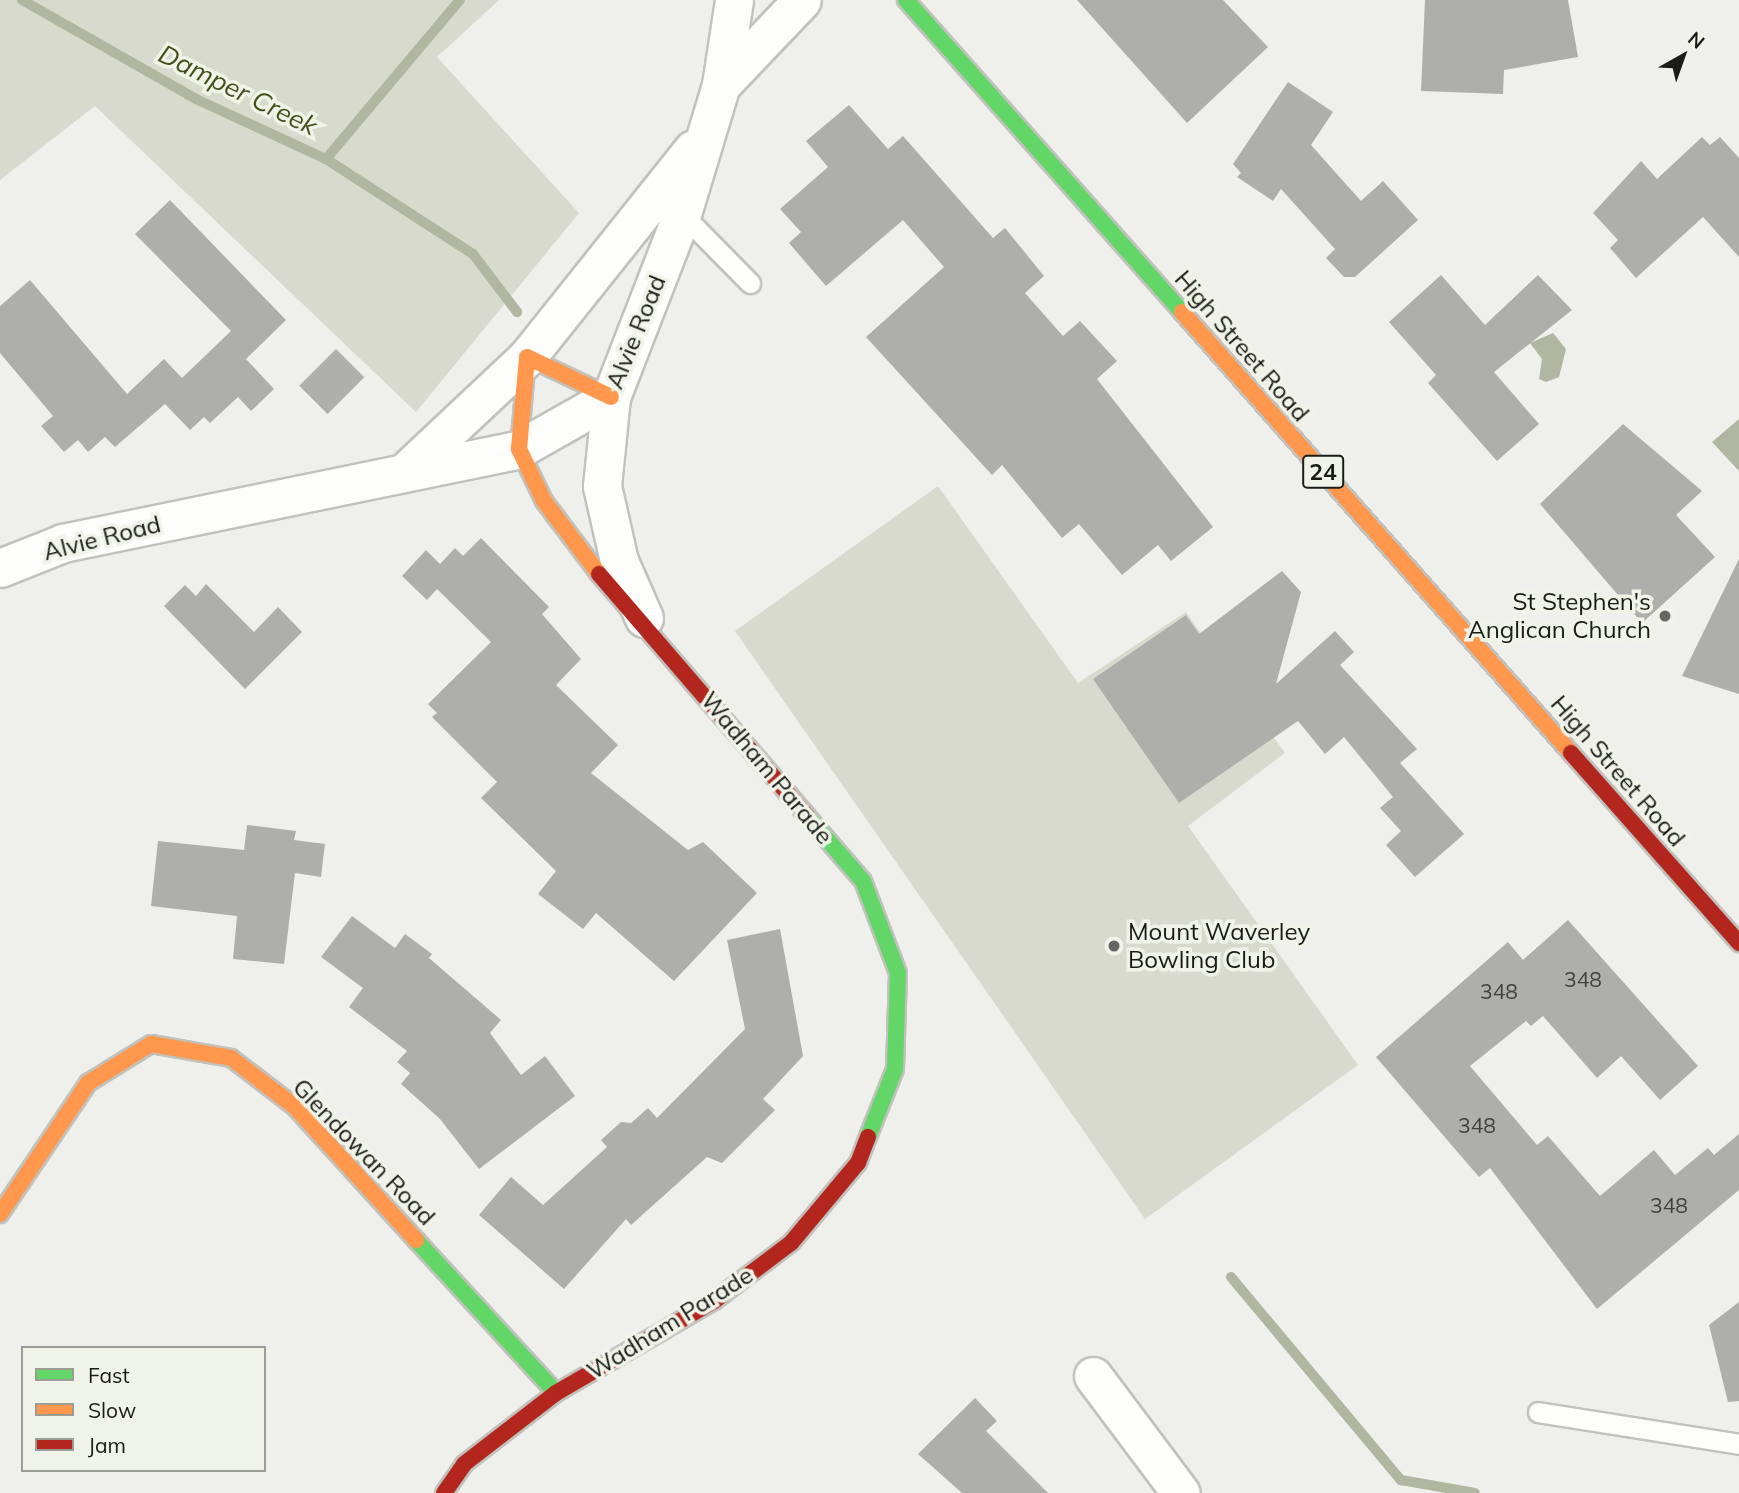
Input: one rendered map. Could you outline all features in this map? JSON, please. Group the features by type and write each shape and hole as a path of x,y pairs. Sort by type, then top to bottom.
{"street":[{"name":"Alvie Road","path":"0,568 63,544 411,466 519,449 611,397 682,214 699,141 721,85 734,0"},
{"name":"Alvie Road","path":"721,85 802,0"},
{"name":"High Street Road","path":"916,4 1739,943"},
{"name":"Alvie Road","path":"411,466 527,357 699,141"},
{"path":"519,449 527,357 611,397"},
{"name":"Wadham Parade","path":"611,397 602,486 619,561 650,631"},
{"name":"Wadham Parade","path":"444,1493 464,1464 556,1393 714,1301 792,1243 858,1163 895,1069 898,974 863,881 650,631 544,501 519,449"},
{"name":"Glendowan Road","path":"0,1214 88,1083 151,1044 231,1058 295,1107 556,1393"},
{"path":"1093,1376 1181,1493"}],"lane":[{"path":"682,214 750,283"},
{"path":"1538,1412 1739,1444"}],"shaded area":[{"path":"0,0 499,0 437,57 579,213 416,412 95,106 0,180"},
{"path":"1553,333 1566,349 1559,377 1546,382 1539,379 1542,359 1530,343"},
{"path":"1739,419 1739,471 1712,442"},
{"name":"Mount Waverley Bowling Club","path":"938,486 1078,683 1186,612 1285,753 1188,826 1358,1065 1145,1219 735,631"}],"building":[{"path":"1077,0 1223,0 1268,47 1187,123"},
{"path":"1425,0 1568,0 1578,57 1504,70 1503,94 1421,91"},
{"path":"1288,82 1333,112 1311,145 1361,201 1383,181 1418,220 1355,277 1344,277 1326,258 1335,249 1281,189 1273,201 1237,177 1241,173 1233,164"},
{"path":"849,105 888,149 903,136 993,238 1005,228 1044,276 1025,293 1063,336 1080,321 1117,361 1097,379 1213,527 1171,561 1158,545 1122,575 1079,524 1062,538 1002,465 992,475 866,337 944,267 903,220 826,286 789,243 801,232 780,209 828,167 806,141"},
{"path":"1702,137 1710,145 1720,137 1739,158 1739,257 1703,217 1636,278 1610,248 1618,240 1593,213 1641,161 1657,179"},
{"path":"170,200 286,320 246,359 274,389 251,411 238,397 210,423 204,417 190,430 165,404 115,447 105,437 88,452 78,440 64,452 41,426 53,416 0,353 0,306 30,280 127,394 164,359 182,378 231,331 135,234"},
{"path":"1441,275 1485,325 1538,275 1572,310 1494,372 1539,424 1497,461 1428,383 1436,375 1389,322"},
{"path":"336,349 364,377 328,414 299,386"},
{"path":"1623,424 1702,491 1676,515 1715,557 1642,623 1540,504"},
{"path":"481,538 549,607 542,614 581,659 556,685 618,745 591,773 688,850 703,842 757,893 674,981 596,913 583,929 538,894 556,871 481,798 497,782 432,717 437,713 428,704 491,642 437,589 427,600 402,576 426,550 440,564 455,548 463,556"},
{"path":"1739,559 1739,694 1682,676"},
{"path":"1282,571 1301,592 1276,684 1335,631 1354,652 1340,665 1417,749 1400,763 1464,834 1415,877 1386,845 1401,831 1380,808 1393,797 1344,737 1325,754 1298,721 1179,803 1093,679 1186,615 1199,634"},
{"path":"206,584 254,632 278,607 302,632 245,689 164,606 185,585 196,596"},
{"path":"247,825 296,831 294,840 325,844 321,877 295,873 284,964 233,959 237,916 151,906 158,841 244,850"},
{"path":"352,916 395,948 405,934 432,954 429,958 501,1020 490,1033 521,1075 545,1056 575,1096 479,1169 440,1119 401,1084 410,1073 397,1062 407,1051 349,1007 363,988 321,957"},
{"path":"1568,920 1698,1066 1660,1100 1621,1056 1597,1078 1543,1016 1531,1026 1526,1021 1470,1066 1537,1145 1548,1136 1600,1196 1654,1150 1675,1175 1708,1148 1714,1155 1739,1134 1739,1190 1597,1309 1490,1168 1479,1177 1376,1057 1508,942 1523,960"},
{"path":"780,929 803,1056 763,1099 775,1110 722,1163 707,1157 631,1225 626,1219 564,1289 479,1215 511,1177 543,1205 607,1147 601,1140 621,1122 631,1123 648,1108 657,1118 745,1029 727,940"},
{"path":"1739,1302 1739,1401 1728,1402 1709,1325"},
{"path":"975,1398 997,1421 986,1431 1048,1493 962,1493 918,1454"}],"waterway":[{"name":"Damper Creek","path":"22,0 196,99 326,159 460,0"},
{"path":"326,159 473,254 517,312"},
{"path":"1231,1277 1401,1480 1475,1493"}],"traffic: fast":[{"path":"906,0 1182,312"},
{"path":"806,815 863,881 898,973 895,1069 868,1137"},
{"path":"416,1240 556,1393"}],"traffic: slow":[{"path":"1182,312 1571,753"},
{"path":"599,574 544,501 519,449 527,357 611,397"},
{"path":"0,1214 88,1083 151,1044 231,1058 295,1107 416,1240"}],"traffic: jam":[{"path":"599,574 806,815"},
{"path":"1571,753 1739,943"},
{"path":"444,1493 464,1464 556,1393 714,1301 791,1243 858,1163 868,1137"}],"place":[{"name":"St Stephen's Anglican Church","path":"1665,616"},
{"name":"Mount Waverley Bowling Club","path":"1114,946"}]}
